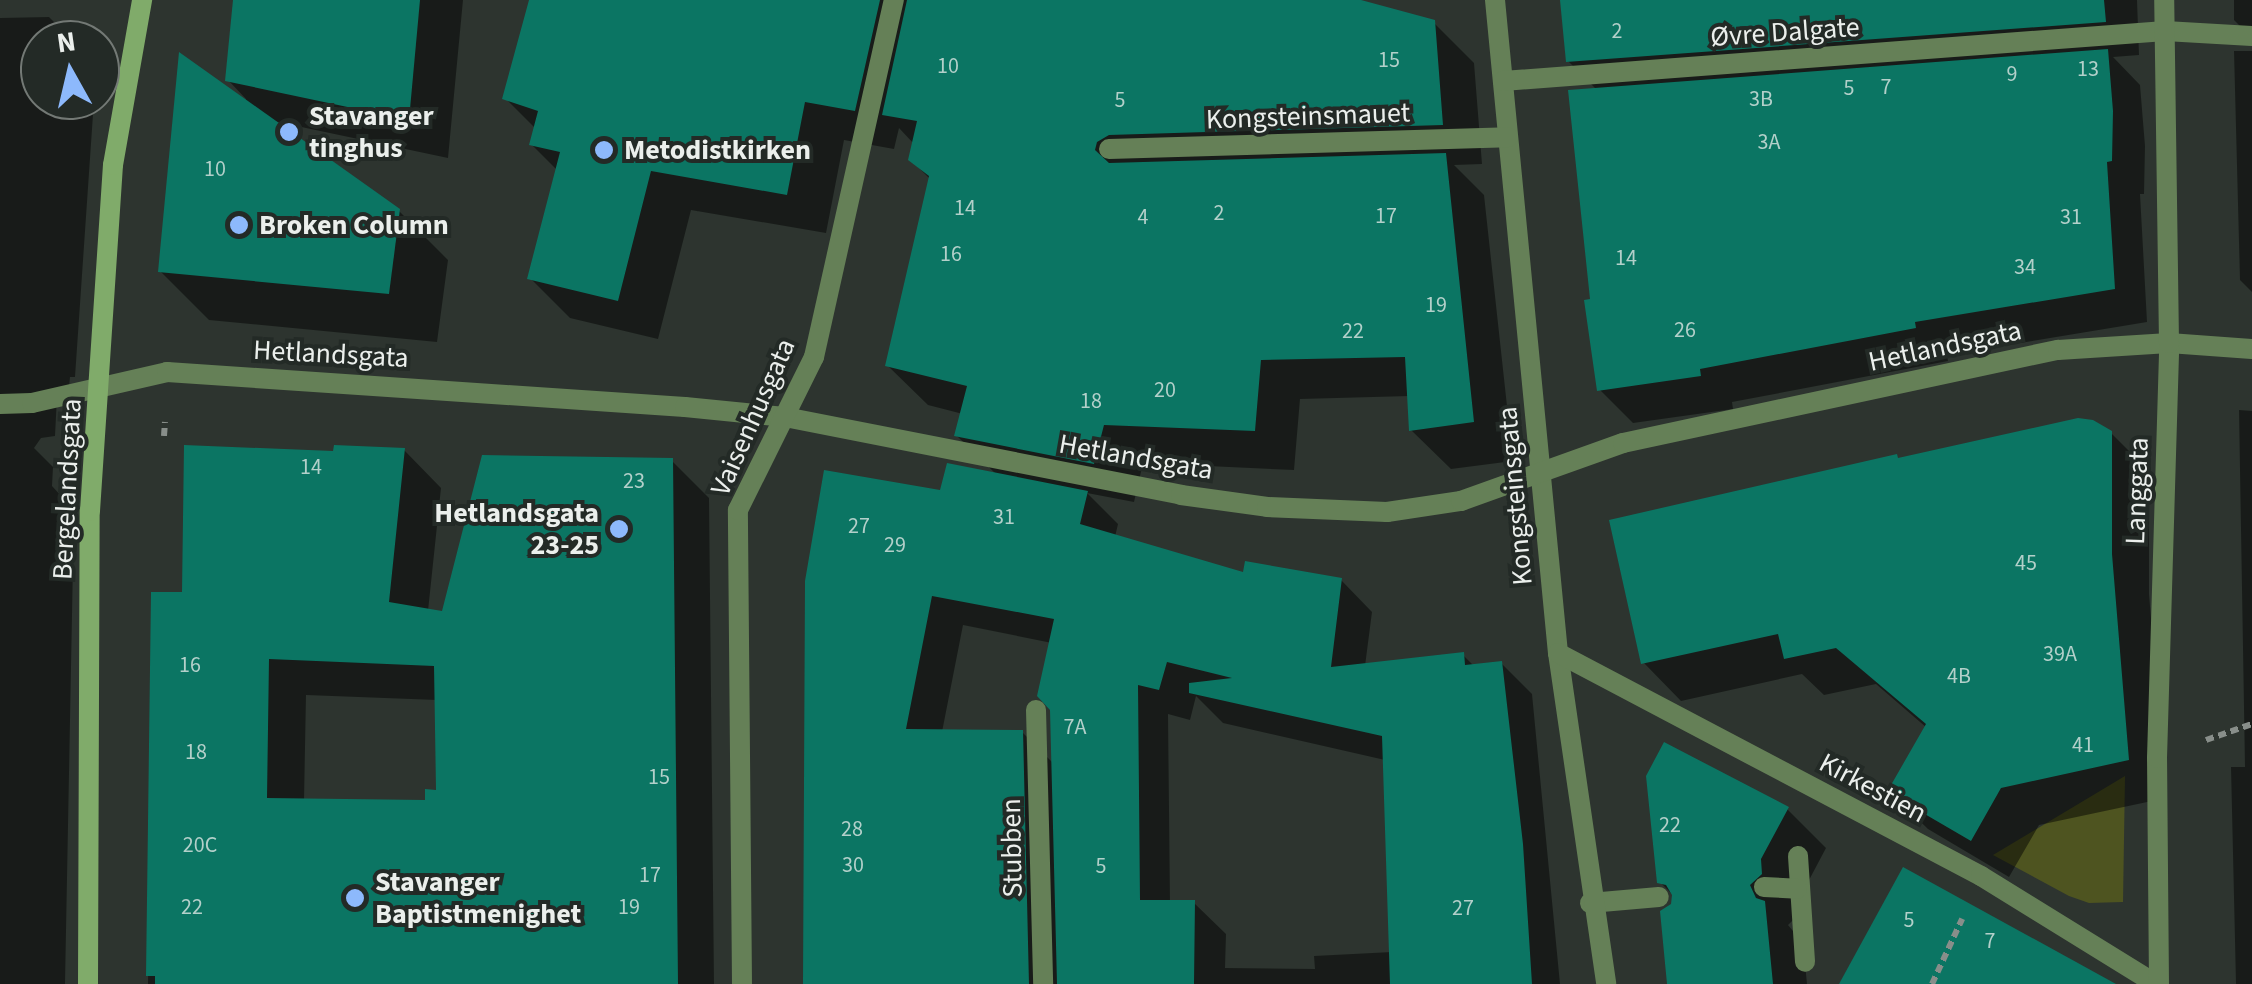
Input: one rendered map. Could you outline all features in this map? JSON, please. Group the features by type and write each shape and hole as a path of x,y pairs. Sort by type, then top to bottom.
{"street":[{"name":"Bergelandsgata","path":"88,984 89,546 113,165 142,0"},
{"name":"Vaisenhusgata","path":"742,984 738,510 814,357 894,0"},
{"name":"Kongsteinsgata","path":"1495,0 1558,653 1590,903 1606,984"},
{"name":"Langgata","path":"2157,984 2157,758 2169,344 2164,0"},
{"name":"Øvre Dalgate","path":"1502,80 2165,32 2252,36"},
{"name":"Kongsteinsmauet","path":"1109,149 1508,137"},
{"name":"Hetlandsgata","path":"0,404 32,403 167,372 785,417 1180,494 1336,512 1462,502 1624,443 2058,350 2169,344 2252,349"},
{"name":"Kirkestien","path":"1558,653 1981,876 2157,984"},
{"name":"Stubben","path":"1036,710 1043,984"},
{"path":"1798,856 1797,889 1805,962"},
{"path":"1764,888 1797,889"},
{"path":"1590,903 1659,897"}],"path":[{"path":"1932,984 1981,876"}],"green space":[{"path":"2125,776 2123,902 2089,903 2069,896 1993,855"}],"building":[{"path":"233,0 420,0 409,120 225,81"},
{"name":"Metodistkirken","path":"529,0 880,0 855,111 805,102 787,195 651,171 618,301 527,279 560,152 529,145 538,111 502,99"},
{"path":"907,0 1361,0 1435,20 1443,125 1109,135 1097,142 1095,150 1109,163 1446,153 1474,422 1409,431 1405,357 1261,360 1255,431 1104,425 1094,464 954,436 967,386 885,366 929,176 908,160 917,121 882,115"},
{"path":"1560,0 2104,0 2106,22 1566,62"},
{"path":"2108,49 2113,111 2112,161 2107,162 2115,289 1915,322 1916,328 1700,369 1701,376 1597,391 1584,300 1590,299 1568,90"},
{"path":"179,52 400,209 389,294 158,272"},
{"path":"2078,418 2093,420 2112,431 2112,554 2129,760 2001,788 1971,841 1887,792 1926,724 1836,648 1784,659 1778,634 1641,664 1609,520 1897,454 1898,458"},
{"path":"184,445 333,451 334,445 405,448 389,602 442,611 482,455 673,458 678,984 155,984 155,976 146,976 151,592 182,592","holes":["269,659 434,666 436,790 425,789 425,800 267,798"]},
{"path":"947,463 1088,491 1080,524 1243,572 1245,561 1342,578 1331,667 1464,652 1465,665 1502,661 1523,844 1532,984 1390,984 1382,736 1189,693 1189,683 1232,678 1167,662 1159,690 1138,685 1140,900 1195,900 1194,984 1057,984 1050,710 1037,696 1054,619 932,596 906,729 1023,730 1029,984 803,984 805,581 824,470 940,490"},
{"path":"1664,742 1789,807 1761,859 1762,874 1750,885 1756,898 1765,901 1773,984 1667,984 1660,911 1671,904 1672,895 1666,885 1657,883 1646,776"},
{"path":"1903,867 2116,984 1839,984"}],"place":[{"name":"Stavanger tinghus","path":"289,132"},
{"name":"Metodistkirken","path":"604,150"},
{"name":"Broken Column","path":"239,225"},
{"name":"Hetlandsgata 23-25","path":"619,529"},
{"name":"Stavanger Baptistmenighet","path":"355,898"}]}
